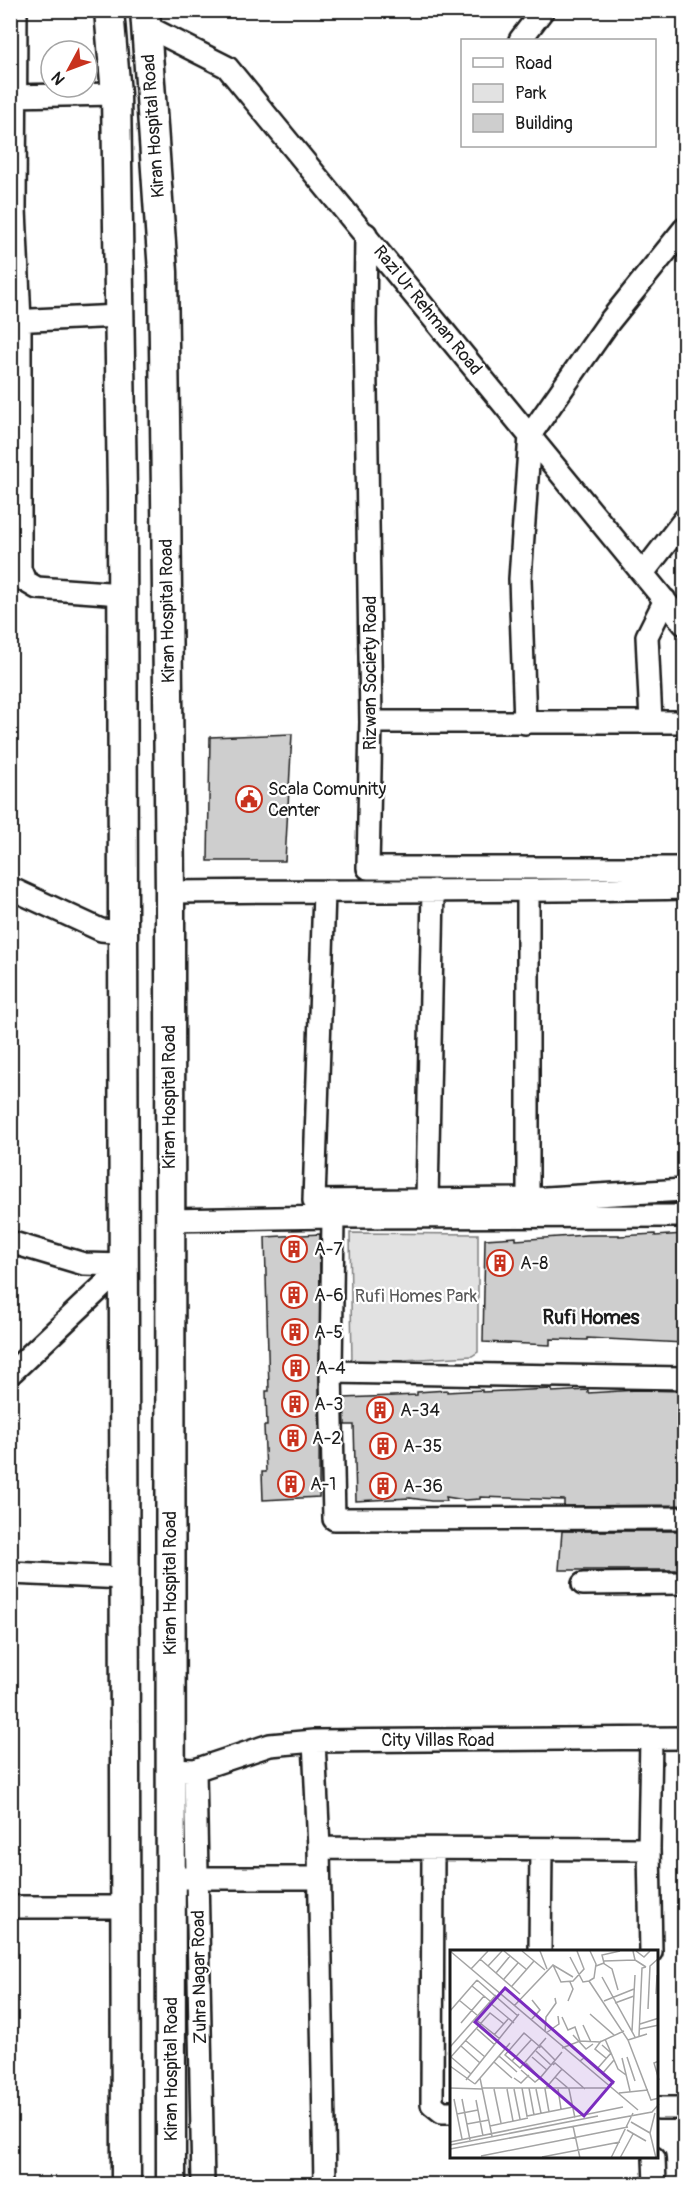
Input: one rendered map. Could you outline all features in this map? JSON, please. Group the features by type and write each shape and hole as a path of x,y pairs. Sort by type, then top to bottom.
{"main road":[{"name":"Kiran Hospital Road","path":"109,10 116,94 120,316 124,932 126,2184"},
{"name":"Kiran Hospital Road","path":"146,18 163,272 170,892 169,1220 183,1770 184,1878 171,2184"},
{"path":"119,273 163,272"}],"street":[{"path":"16,10 13,209 20,569 25,581 37,588 122,594"},
{"path":"521,39 543,10"},
{"name":"Razi Ur Rehman Road","path":"146,18 227,67 684,624"},
{"path":"13,96 116,94"},
{"path":"525,723 520,579 530,435 609,322 684,229"},
{"name":"Rizwan Society Road","path":"366,234 365,324 372,722 368,868 684,868"},
{"path":"15,321 120,316"},
{"path":"643,573 684,520"},
{"path":"651,722 647,636 665,600"},
{"path":"372,722 684,722"},
{"path":"10,888 100,930 124,932"},
{"path":"170,892 433,890 528,892 684,888"},
{"path":"427,1200 433,890"},
{"path":"324,892 314,1201 528,1199 684,1190"},
{"path":"528,892 528,1199"},
{"path":"169,1220 684,1216"},
{"path":"333,1217 331,1372 333,1518 335,1520 684,1518"},
{"path":"10,1242 84,1264 125,1265"},
{"path":"10,1374 125,1265"},
{"path":"331,1372 684,1378"},
{"path":"10,1573 125,1578"},
{"path":"583,1584 684,1583"},
{"path":"651,1738 649,1850 651,1950"},
{"name":"City Villas Road","path":"183,1770 270,1745 314,1741 684,1738"},
{"path":"314,1741 319,1848 325,2184"},
{"path":"319,1848 649,1850"},
{"path":"433,1849 432,2104 442,2112 450,2112"},
{"path":"540,1950 541,1849"},
{"path":"184,1878 319,1878"},
{"name":"Zuhra Nagar Road","path":"184,1878 202,2184"},
{"path":"10,1906 126,1907"},
{"path":"659,2108 684,2108"},
{"path":"654,2159 655,2184"}],"green space":[{"name":"Rufi Homes Park","path":"350,1233 478,1234 478,1352 472,1356 352,1363"}],"building":[{"name":"Scala Comunity Center","path":"292,734 285,861 208,861 210,737"},
{"path":"320,1234 319,1497 263,1500 262,1472 266,1472 264,1426 267,1426 266,1391 269,1391 265,1237"},
{"path":"655,1234 655,1236 684,1234 684,1343 587,1338 587,1340 550,1339 550,1345 483,1342 485,1239 516,1237 516,1240 586,1235"},
{"path":"552,1389 552,1392 588,1390 588,1393 636,1390 684,1391 684,1505 564,1506 564,1500 480,1497 480,1499 465,1500 446,1497 447,1501 410,1498 356,1501 354,1425 345,1425 344,1398 417,1395 417,1392 447,1390 447,1392 482,1390 482,1392"},
{"path":"562,1531 684,1531 684,1570 559,1570"}],"place":[{"name":"Scala Comunity Center","path":"249,799"},
{"name":"A-7","path":"294,1249"},
{"name":"A-8","path":"500,1263"},
{"name":"A-6","path":"294,1295"},
{"name":"A-5","path":"295,1332"},
{"name":"A-4","path":"296,1368"},
{"name":"A-3","path":"295,1404"},
{"name":"A-34","path":"380,1410"},
{"name":"A-2","path":"293,1438"},
{"name":"A-35","path":"383,1446"},
{"name":"A-1","path":"291,1484"},
{"name":"A-36","path":"383,1486"}],"district":[{"name":"Rufi Homes","path":"591,1317"}]}
